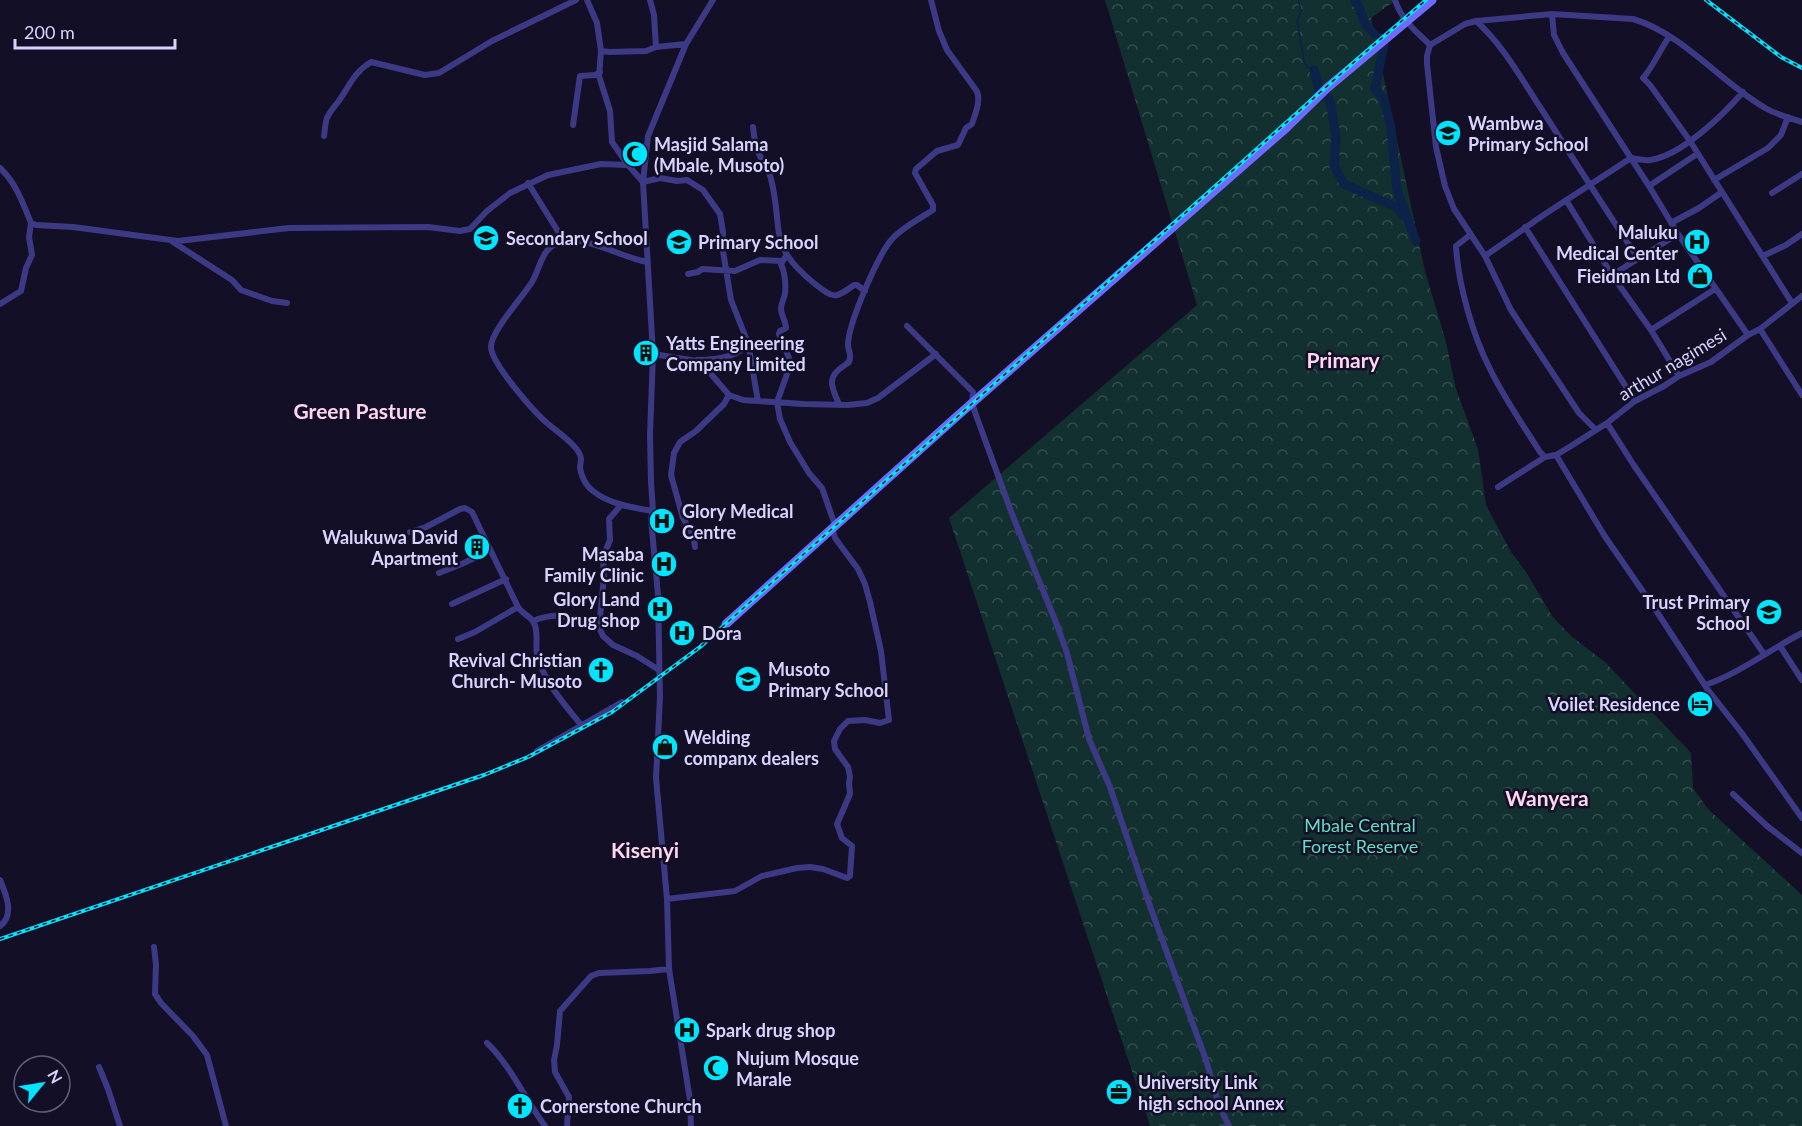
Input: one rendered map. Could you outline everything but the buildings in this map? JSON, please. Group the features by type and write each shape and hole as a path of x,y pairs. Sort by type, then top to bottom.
{"main road":[{"path":"726,624 1327,88 1432,0"}],"street":[{"path":"324,136 326,119 331,111 354,76 371,62 425,75 439,72 492,41 576,0"},
{"path":"587,0 597,24 601,51 600,80 609,111 612,142 643,182"},
{"path":"650,0 654,15 656,47"},
{"path":"691,1126 690,1100 669,969 667,899 656,778 660,715 658,595 651,519 653,511 650,447 653,354 643,182 648,136 686,44 713,0"},
{"path":"839,404 832,390 831,380 841,367 850,361 848,346 851,330 878,260 891,240 933,210 933,205 915,173 916,169 937,151 958,145 966,128 972,124 979,99 979,94 947,51 931,0"},
{"path":"1395,0 1406,22 1430,45"},
{"path":"1430,45 1465,24 1476,21 1552,14 1634,20 1646,23 1669,37 1764,108 1802,122"},
{"path":"1552,14 1554,35 1558,45 1678,234 1748,336"},
{"path":"1476,21 1489,32 1505,54 1638,258"},
{"path":"1669,37 1643,78 1690,141 1792,303"},
{"path":"601,51 645,51 656,47 686,44"},
{"path":"1430,45 1427,64 1436,147 1450,200 1460,221 1485,256 1511,310 1579,413 1595,429"},
{"path":"573,125 580,76 595,75 600,72"},
{"path":"1485,256 1631,158 1648,160 1661,157 1690,141 1717,120 1743,92"},
{"path":"1714,180 1768,148 1781,135 1788,117"},
{"path":"667,899 735,891 762,876 797,868 810,867 847,878 850,876 852,846 843,838 837,824 850,794 850,777 848,767 835,749 834,741 840,729 848,721 865,720 880,723 889,720 880,651 865,584 858,569 835,538 834,526 822,488 809,473 790,442 780,419 777,402 791,363 779,334 786,328 781,311 785,296 784,258 778,236 772,181 769,170 758,152 753,127"},
{"path":"1649,186 1697,154"},
{"path":"31,223 170,240 195,240 289,228 428,227 460,231 470,229 502,198 548,175 607,164 628,165"},
{"path":"0,168 16,188 31,223 29,230 32,255 26,268 21,291 0,304"},
{"path":"1772,193 1802,174"},
{"path":"643,182 660,178 687,180 703,190 720,214 731,300 748,343 758,401"},
{"path":"528,183 564,241"},
{"path":"1671,223 1722,192"},
{"path":"1566,200 1611,274 1651,330 1679,376"},
{"path":"1525,227 1635,401"},
{"path":"1611,274 1678,234"},
{"path":"1763,255 1786,245 1802,234"},
{"path":"1470,235 1456,246 1456,256 1476,337 1495,378 1545,458"},
{"path":"170,240 232,279 241,290 272,301 287,303"},
{"path":"647,262 599,246 564,241 548,249 540,260 536,275 527,290 498,327 491,348 497,363 531,406 577,450 581,458 580,471 591,491 621,505 653,511"},
{"path":"688,274 702,269 735,271 760,260 784,258 827,294 833,296 844,294 854,285 865,291"},
{"path":"1651,330 1715,289"},
{"name":"arthur nagimesi","path":"1498,488 1607,423 1635,401 1679,376 1711,362 1760,330 1802,296"},
{"path":"907,326 973,392 972,403 1012,514 1067,653 1089,739 1110,787 1144,890 1206,1060 1219,1105 1229,1126"},
{"path":"1760,330 1802,395"},
{"path":"653,354 697,361 730,355 741,351 748,343"},
{"path":"697,361 729,395 743,400 802,404 859,404 878,398 936,354"},
{"path":"695,547 693,535 683,518 671,475 674,453 680,442 696,431 724,404 729,395"},
{"path":"1607,423 1632,464 1764,654"},
{"path":"1556,455 1604,535 1705,685 1802,818"},
{"path":"621,505 609,519 610,540 603,557 604,577 599,627 603,636 613,645 659,670"},
{"path":"410,532 426,527 448,514 465,508 472,512 518,607 533,621 536,648 543,670 554,690 582,726"},
{"path":"439,573 490,550"},
{"path":"452,604 506,579"},
{"path":"458,639 475,632 518,607"},
{"path":"533,621 546,615 556,615 599,627"},
{"path":"1705,685 1730,676 1802,633"},
{"path":"1780,646 1802,680"},
{"path":"537,751 622,702"},
{"path":"1733,794 1767,826 1802,853"},
{"path":"0,880 8,910 6,920 0,926"},
{"path":"153,947 156,965 154,993 194,1036 207,1055 226,1126"},
{"path":"567,1126 569,1097 555,1072 554,1060 560,1011 591,976 599,973 669,969"},
{"path":"487,1043 506,1064 545,1126"},
{"path":"99,1067 120,1126"}],"green space":[{"name":"Mbale Central Forest Reserve","path":"1105,0 1396,0 1371,18 1425,271 1446,342 1456,389 1478,449 1486,505 1511,552 1526,572 1552,616 1570,635 1606,663 1691,753 1693,788 1708,809 1802,895 1802,1126 1150,1126 949,518 1197,305"}],"waterway":[{"path":"1298,0 1301,11 1297,21 1304,61 1307,67 1314,70"},
{"path":"1355,0 1366,25 1384,44 1375,89 1384,99 1391,128 1397,190 1416,241"},
{"path":"1314,70 1319,90 1330,100 1336,136 1334,166 1344,184 1398,208 1402,215"}],"railway":[{"path":"0,939 484,775 528,757 612,712 700,647 1426,0"},
{"path":"1706,0 1781,57 1802,68"}],"place":[{"name":"Wambwa Primary School","path":"1448,133"},
{"name":"Masjid Salama (Mbale, Musoto)","path":"635,154"},
{"name":"Secondary School","path":"486,238"},
{"name":"Primary School","path":"679,242"},
{"name":"Maluku Medical Center","path":"1697,242"},
{"name":"Fieidman Ltd","path":"1700,276"},
{"name":"Yatts Engineering Company Limited","path":"646,353"},
{"name":"Glory Medical Centre","path":"662,521"},
{"name":"Walukuwa David Apartment","path":"477,547"},
{"name":"Masaba Family Clinic","path":"664,564"},
{"name":"Glory Land Drug shop","path":"660,609"},
{"name":"Trust Primary School","path":"1769,612"},
{"name":"Dora","path":"682,633"},
{"name":"Revival Christian Church- Musoto","path":"601,670"},
{"name":"Musoto Primary School","path":"748,679"},
{"name":"Voilet Residence","path":"1700,704"},
{"name":"Welding companx dealers","path":"665,747"},
{"name":"Spark drug shop","path":"687,1030"},
{"name":"Nujum Mosque Marale","path":"716,1068"},
{"name":"University Link high school Annex","path":"1119,1092"},
{"name":"Cornerstone Church","path":"520,1106"}],"district":[{"name":"Primary","path":"1343,359"},
{"name":"Green Pasture","path":"360,410"},
{"name":"Wanyera","path":"1547,797"},
{"name":"Kisenyi","path":"645,849"}]}
